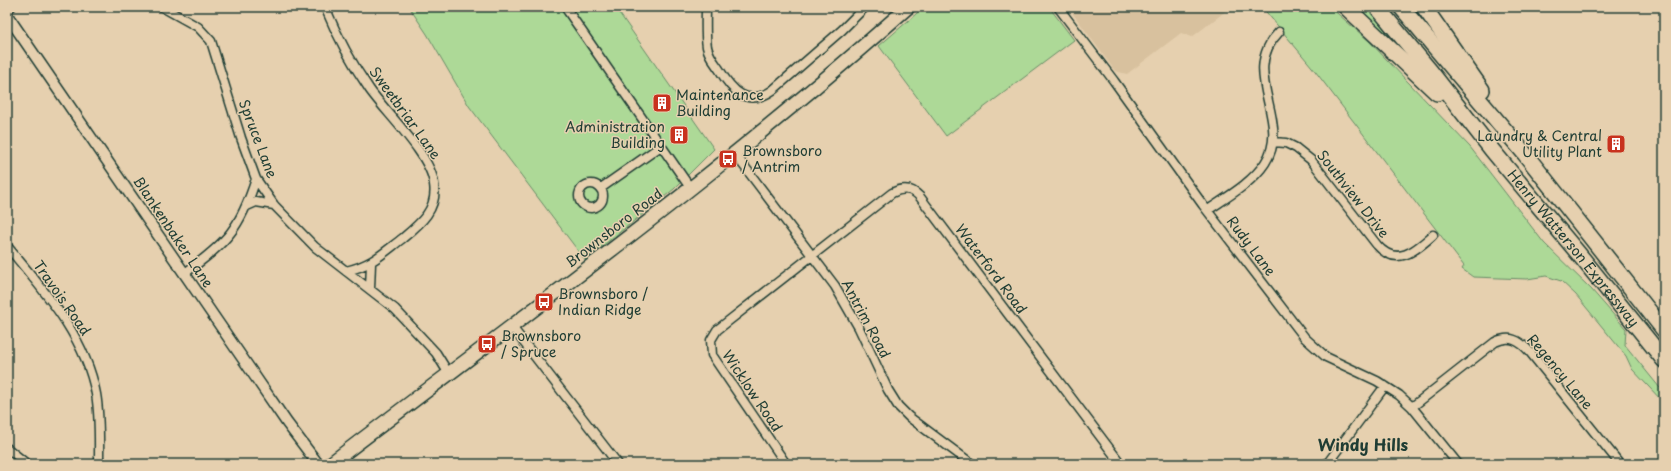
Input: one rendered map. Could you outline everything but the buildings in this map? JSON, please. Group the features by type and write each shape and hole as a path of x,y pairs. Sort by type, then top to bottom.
{"highway":[{"path":"1346,7 1424,80 1492,150"},
{"name":"Henry Watterson Expressway","path":"1377,7 1664,360"},
{"name":"Henry Watterson Expressway","path":"1401,7 1524,154 1664,330"},
{"path":"1424,7 1524,154"}],"main road":[{"name":"Brownsboro Road","path":"330,464 512,327 691,189 801,100 908,7"}],"street":[{"path":"7,10 11,7"},
{"name":"Spruce Lane","path":"162,7 198,27 211,40 241,138 256,179 274,204 314,247 395,309 436,353 450,374"},
{"name":"Sweetbriar Lane","path":"325,7 343,47 355,68 383,107 427,162 434,178 433,201 424,220 371,263 346,271"},
{"path":"565,7 691,189"},
{"path":"706,7 706,39 711,57 731,87 741,95 754,98 760,97 773,90 842,30 865,7"},
{"name":"Rudy Lane","path":"1058,7 1298,330 1314,348 1340,365 1385,386 1412,407 1458,464"},
{"name":"Blankenbaker Lane","path":"7,15 287,423 318,464"},
{"path":"1208,210 1253,177 1261,169 1268,158 1273,142 1271,115 1263,84 1262,69 1268,46 1279,32"},
{"name":"Southview Drive","path":"1273,142 1286,144 1296,148 1311,160 1377,245 1386,254 1398,256 1406,255 1433,235"},
{"path":"601,188 661,146"},
{"name":"Antrim Road","path":"735,154 835,286 849,308 888,390 898,406 909,417 972,464"},
{"path":"185,274 226,240 238,224 247,206 256,179"},
{"name":"Waterford Road","path":"812,255 892,193 902,189 908,189 917,193 1121,464"},
{"path":"247,206 256,202 274,204"},
{"name":"Travois Road","path":"7,246 60,314 84,355 96,395 99,464"},
{"name":"Wicklow Road","path":"786,464 712,355 710,344 717,330 812,255"},
{"path":"370,289 371,263"},
{"path":"512,327 618,464"},
{"name":"Regency Lane","path":"1412,407 1495,342 1511,338 1520,342 1530,352 1620,464"},
{"path":"1327,464 1385,386"},
{"path":"7,448 27,464"}],"shaded area":[{"path":"1068,7 1231,7 1192,37 1181,33 1127,74 1115,71"}],"green space":[{"path":"409,7 615,7 714,149 674,189 585,260 469,106 427,34"},
{"path":"924,7 1049,7 1074,40 946,136 879,46"},
{"path":"1262,7 1330,7 1369,41 1470,147 1544,243 1591,289 1626,329 1625,345 1664,393 1664,403 1632,369 1626,356 1576,295 1561,281 1546,276 1527,279 1473,277 1462,269 1464,266 1312,67"},
{"path":"1351,7 1366,7 1408,56"}],"place":[{"name":"Maintenance Building","path":"662,103"},
{"name":"Administration Building","path":"679,135"},
{"name":"Laundry & Central Utility Plant","path":"1616,144"},
{"name":"Brownsboro / Antrim","path":"728,159"},
{"name":"Brownsboro / Indian Ridge","path":"544,302"},
{"name":"Brownsboro / Spruce","path":"487,344"}],"district":[{"name":"Windy Hills","path":"1363,445"}]}
